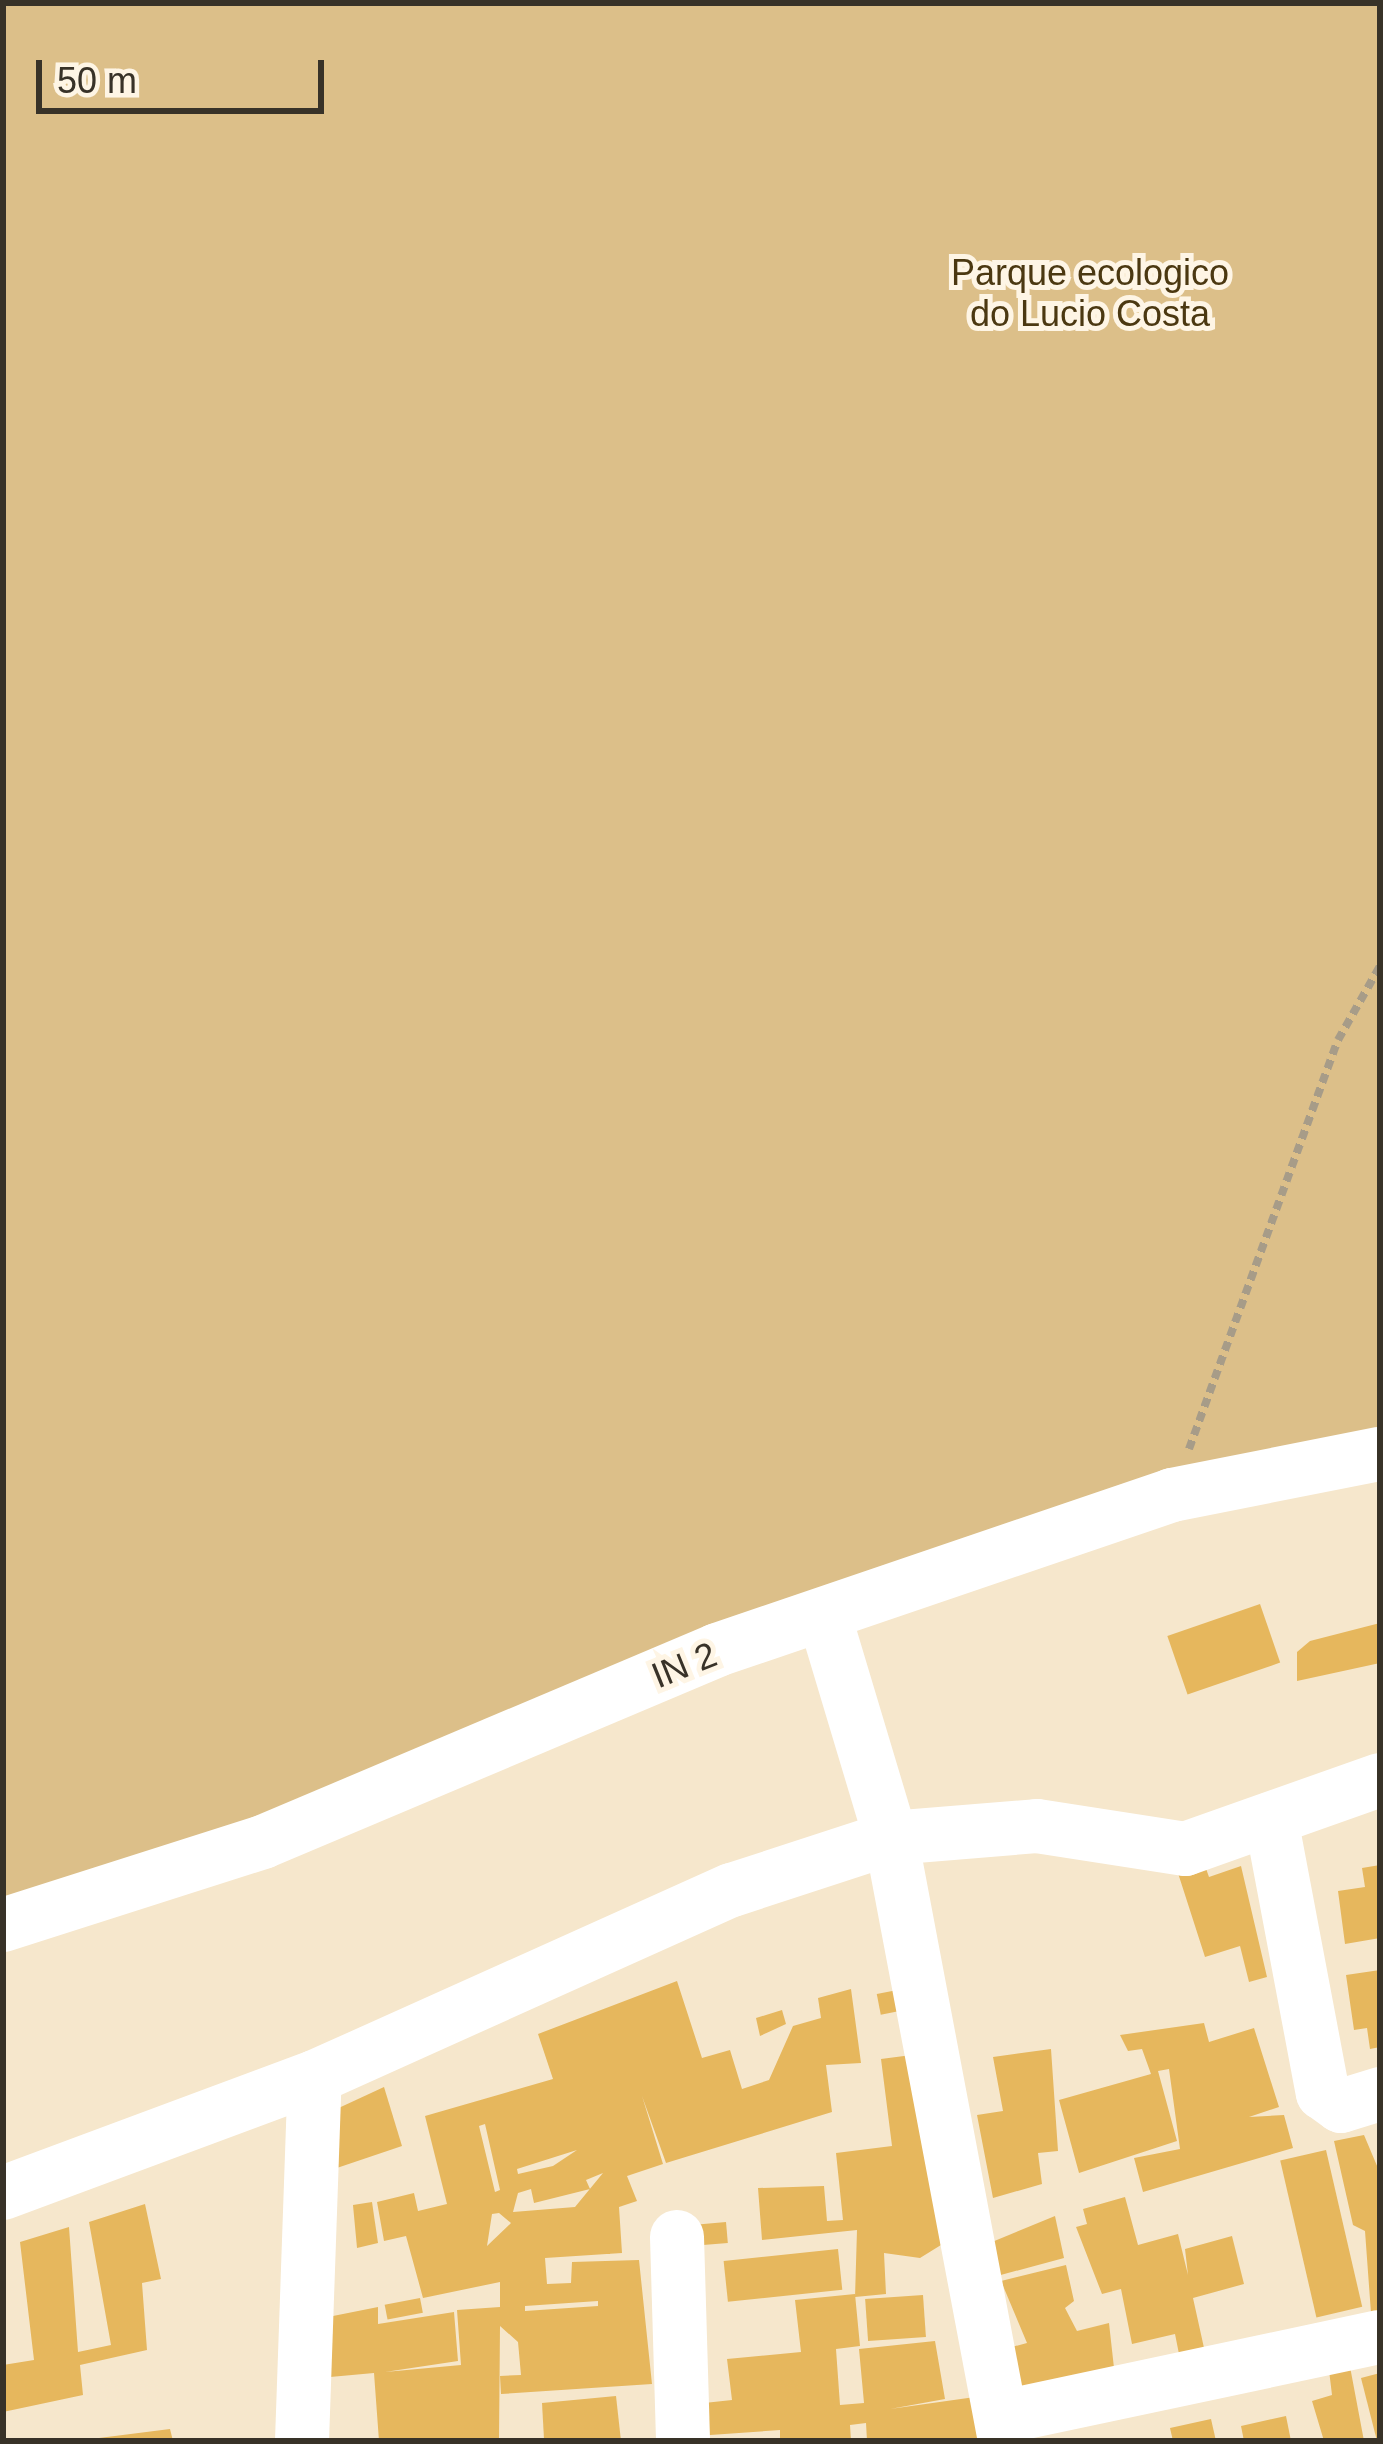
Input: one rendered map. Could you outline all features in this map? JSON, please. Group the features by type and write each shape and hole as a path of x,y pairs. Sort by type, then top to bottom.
{"street":[{"name":"IN 2","path":"3,1925 263,1842 824,1616 1172,1495 1380,1454"},
{"path":"824,1616 891,1838 1004,2429 1380,2337"},
{"path":"3,2193 315,2077 731,1890 891,1838 1037,1826 1185,1849 1380,1780"},
{"path":"1271,1819 1323,2093 1341,2106 1380,2094"},
{"path":"302,2441 315,2077"},
{"path":"677,2237 683,2441"}],"path":[{"path":"1172,1495 1338,1040 1380,966"}],"green space":[{"name":"Parque ecologico do Lucio Costa","path":"3,3 1380,3 1380,1459 1173,1508 3,1925"}],"building":[{"path":"1260,1604 1280,1663 1188,1695 1167,1636"},
{"path":"1380,1623 1380,1663 1297,1681 1297,1652 1310,1641"},
{"path":"1203,1860 1209,1877 1241,1866 1267,1977 1249,1982 1240,1946 1205,1957 1177,1870"},
{"path":"1380,1865 1380,1938 1345,1944 1338,1891 1365,1887 1362,1868"},
{"path":"1380,1970 1380,2047 1370,2049 1367,2028 1354,2030 1346,1975"},
{"path":"677,1981 702,2058 730,2050 742,2089 769,2080 793,2026 821,2018 818,1998 851,1989 861,2063 826,2065 832,2112 666,2163 642,2096 663,2164 627,2176 637,2201 619,2207 622,2253 545,2258 547,2284 571,2283 572,2262 639,2260 652,2384 501,2394 500,2376 521,2375 518,2342 500,2326 499,2441 379,2441 374,2373 319,2378 323,2318 378,2307 378,2324 454,2312 458,2361 385,2372 461,2365 457,2310 500,2307 500,2282 423,2298 406,2236 384,2241 377,2202 414,2193 418,2211 447,2204 425,2116 553,2079 538,2034","holes":["485,2124 500,2190 495,2192 479,2126","577,2150 553,2166 518,2174 517,2169","603,2173 590,2189 586,2180","531,2189 534,2203 590,2189 575,2207 513,2212 518,2193","499,2213 511,2223 487,2246 492,2214","598,2301 598,2306 525,2311 525,2306"]},
{"path":"918,1986 922,2007 881,2015 877,1994"},
{"path":"782,2010 786,2024 760,2036 756,2018"},
{"path":"1204,2023 1209,2042 1254,2028 1279,2107 1249,2117 1284,2115 1293,2148 1143,2192 1134,2158 1180,2149 1169,2069 1158,2071 1177,2141 1079,2173 1059,2100 1151,2074 1142,2049 1128,2051 1120,2035"},
{"path":"1051,2049 1058,2151 1038,2153 1042,2184 993,2198 977,2115 1003,2111 993,2057"},
{"path":"927,2053 925,2154 941,2245 920,2258 884,2253 886,2294 855,2297 857,2230 762,2240 758,2188 824,2186 827,2221 843,2220 836,2153 892,2146 881,2059"},
{"path":"384,2087 402,2146 328,2171 330,2112"},
{"path":"1364,2135 1380,2173 1380,2311 1371,2313 1365,2231 1353,2225 1334,2141"},
{"path":"1326,2150 1362,2307 1316,2317 1280,2161"},
{"path":"1125,2197 1138,2245 1178,2234 1188,2275 1185,2249 1232,2236 1244,2284 1193,2298 1206,2357 1181,2364 1175,2334 1132,2344 1121,2289 1102,2294 1076,2227 1087,2224 1083,2209"},
{"path":"372,2202 378,2243 357,2248 353,2205"},
{"path":"145,2204 161,2279 142,2283 147,2350 80,2365 83,2395 3,2412 3,2365 34,2360 20,2242 69,2227 78,2352 111,2345 89,2222"},
{"path":"1055,2216 1064,2258 997,2276 992,2242"},
{"path":"726,2222 728,2243 700,2245 698,2224"},
{"path":"838,2249 842,2290 728,2302 724,2261"},
{"path":"1066,2265 1074,2301 1065,2308 1077,2331 1109,2323 1115,2377 1018,2402 1008,2348 1027,2343 1001,2281"},
{"path":"855,2294 860,2346 836,2349 840,2405 864,2403 859,2349 935,2341 945,2399 890,2409 975,2397 981,2441 867,2441 866,2423 850,2425 851,2441 780,2441 780,2430 696,2436 695,2404 732,2400 727,2359 801,2352 795,2300"},
{"path":"923,2295 926,2337 868,2341 865,2299"},
{"path":"420,2298 423,2313 388,2320 385,2305"},
{"path":"1348,2356 1364,2441 1324,2441 1312,2401 1332,2395 1328,2362"},
{"path":"1380,2373 1380,2441 1377,2441 1361,2378"},
{"path":"616,2396 621,2441 544,2439 542,2403"},
{"path":"1286,2416 1291,2441 1244,2441 1241,2426"},
{"path":"1211,2419 1216,2441 1173,2441 1170,2428"},
{"path":"170,2429 173,2441 99,2441 99,2438"}]}
